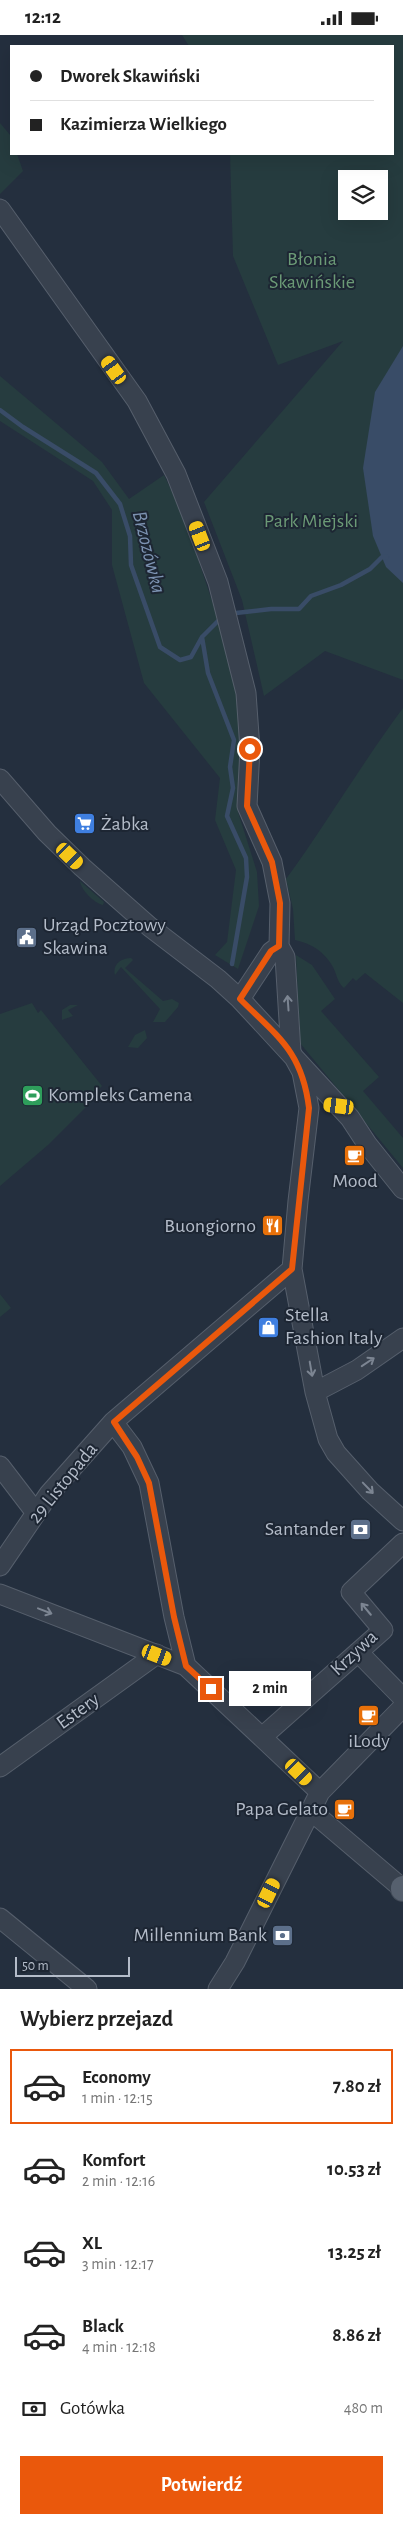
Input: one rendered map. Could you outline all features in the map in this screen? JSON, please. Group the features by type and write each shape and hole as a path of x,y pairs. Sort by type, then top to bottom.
{"street":[{"path":"0,209 137,401 176,474 218,582 246,693 250,749 247,806 272,862 280,903 279,946 285,957 291,1052 304,1077 309,1108 292,1269 323,1388 328,1439 336,1453 370,1491 403,1521"},
{"path":"0,779 47,833 82,867 150,927 218,979 240,999 339,1106 403,1189"},
{"path":"240,999 271,951 279,946"},
{"path":"309,1108 320,1105 339,1106"},
{"name":"29 Listopada","path":"0,1566 49,1495 114,1422 292,1269"},
{"path":"323,1388 403,1338"},
{"path":"114,1422 132,1447 149,1483 174,1617 186,1666"},
{"path":"0,1466 36,1513"},
{"name":"Krzywa","path":"262,1737 383,1630 351,1592 403,1543"},
{"path":"0,1594 186,1666 320,1792"},
{"path":"358,1651 403,1698"},
{"name":"Estery","path":"0,1767 157,1655"},
{"path":"218,1989 235,1962 320,1792 403,1707"},
{"path":"310,1810 403,1889"},
{"path":"0,1918 87,1989"}],"green space":[{"name":"Park Miejski","path":"182,35 403,35 403,680 325,651 264,696 242,600 204,502 343,341 278,365 233,256 230,155 394,155 394,45 188,45"},
{"path":"0,123 10,135 10,155 17,155 23,171 0,194"},
{"path":"0,376 102,462 129,499 164,475 184,517 214,607 237,694 242,753 238,812 257,872 259,906 238,969 215,955 227,942 236,870 215,820 220,778 144,683 112,565 112,510 93,481 0,421"},
{"path":"403,708 403,1003 365,973 356,981 353,978 344,988 338,981 330,962 322,953 307,943 295,940 293,909 286,879"},
{"path":"80,881 104,902 103,905 88,896"},
{"path":"296,955 312,965 335,999 321,1011 379,1077 363,1091 403,1138 403,1168 300,1043"},
{"path":"131,958 133,960 125,968 163,1001 172,999 179,1003 178,1007 165,1022 153,1022 160,1009 121,967 115,975 116,965 124,959"},
{"path":"32,1003 38,1013 41,1010 102,1086 98,1090 98,1095 48,1145 0,1186 0,1014"},
{"path":"70,1005 78,1005 68,1010 73,1016 62,1020 62,1010"},
{"path":"145,1030 147,1038 138,1048 128,1047 135,1035"},
{"path":"0,1294 11,1308 0,1317"}],"water":[{"path":"403,346 403,583 386,567 373,536 363,468 375,392"}],"waterway":[{"name":"Brzozówka","path":"0,410 23,427 96,473 120,504 130,536 131,565 160,647 180,660 191,657 202,637 219,620"},
{"name":"Brzozówka","path":"236,613 271,609 299,609 311,596 341,585 370,569 382,557 387,557"},
{"path":"202,637 208,673 234,740 230,767 233,788 227,816 246,858 247,877 232,964"}],"place":[{"name":"Żabka","path":"85,824"},
{"name":"Urząd Pocztowy Skawina","path":"27,937"},
{"name":"Kompleks Camena","path":"32,1095"},
{"name":"Mood","path":"355,1155"},
{"name":"Buongiorno","path":"272,1226"},
{"name":"Stella Fashion Italy","path":"269,1327"},
{"name":"Santander","path":"361,1529"},
{"name":"iLody","path":"369,1715"},
{"name":"Papa Gelato","path":"344,1809"},
{"name":"Millennium Bank","path":"283,1935"}],"route":[{"path":"211,1689 186,1666 174,1617 149,1483 143,1466 114,1422 292,1269 309,1108 306,1083 291,1052 240,999 271,951 279,946 280,903 272,862 247,806 250,749"}],"park label":[{"name":"Błonia Skawińskie","path":"312,270"}]}
